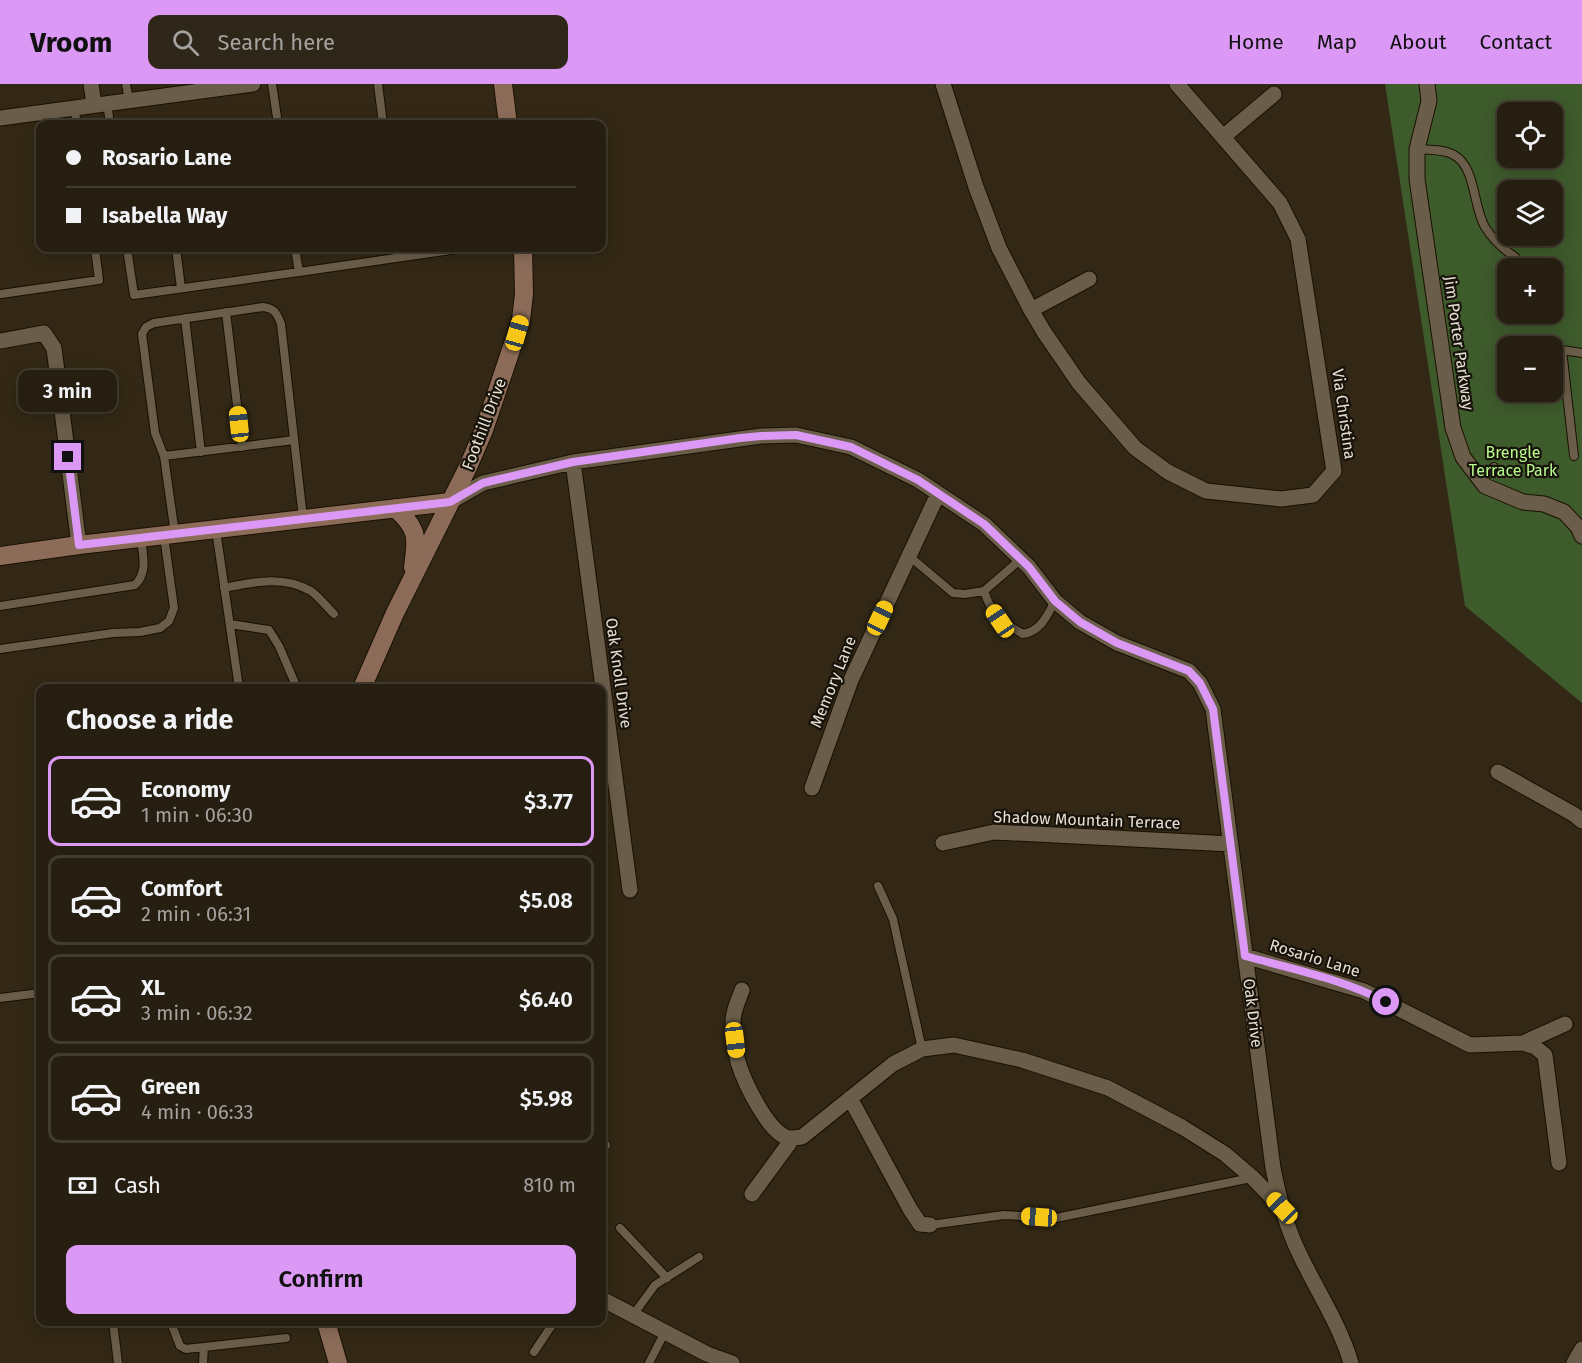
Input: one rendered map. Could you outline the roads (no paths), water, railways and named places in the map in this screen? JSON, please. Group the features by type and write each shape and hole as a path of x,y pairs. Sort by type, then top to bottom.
{"street":[{"path":"91,84 100,104"},
{"path":"0,118 253,84"},
{"path":"503,84 508,120"},
{"name":"Via Christina","path":"943,84 991,228 1031,310 1079,383 1135,448 1168,472 1206,491 1281,499 1313,495 1334,471 1298,238 1280,203 1177,84"},
{"name":"Jim Porter Parkway","path":"1427,84 1429,101 1417,149 1417,179 1453,428 1463,457 1485,486 1523,502 1544,504 1564,512 1578,527 1582,536"},
{"path":"1222,137 1274,94"},
{"name":"Foothill Drive","path":"364,684 395,613 484,430 521,320 524,294 523,252"},
{"path":"1031,310 1089,279"},
{"path":"0,340 44,333 54,348 79,545"},
{"name":"Oak Drive","path":"0,556 450,502 483,483 573,462 761,436 796,435 851,447 918,480 984,524 1021,559 1055,601 1080,622 1108,638 1189,671 1200,683 1213,709 1273,1167 1282,1208 1299,1253 1345,1342 1351,1363"},
{"name":"Oak Knoll Drive","path":"573,462 603,684"},
{"name":"Memory Lane","path":"812,788 851,680 938,494"},
{"path":"395,508 409,520 417,541 409,587"},
{"name":"Oak Knoll Drive","path":"606,710 630,890"},
{"path":"1498,772 1582,821"},
{"name":"Shadow Mountain Terrace","path":"943,843 994,832 1231,844"},
{"name":"Rosario Lane","path":"1245,956 1365,991 1470,1045 1523,1043"},
{"path":"742,990 733,1019 738,1061 750,1092 774,1130 788,1138 802,1137 893,1064 922,1049 954,1045 1022,1060 1107,1088 1182,1127 1225,1154 1253,1178 1282,1208"},
{"path":"1523,1043 1565,1024"},
{"path":"1523,1043 1535,1047 1545,1055 1559,1163"},
{"path":"850,1098 910,1209 921,1224 930,1225"},
{"path":"752,1194 793,1138"},
{"path":"606,1301 707,1354 732,1363"},
{"path":"327,1326 338,1363"},
{"path":"1574,1363 1582,1349"}],"lane":[{"path":"126,84 129,100"},
{"path":"272,84 277,120"},
{"path":"378,84 382,120"},
{"path":"100,104 108,120"},
{"path":"74,107 76,120"},
{"path":"1417,149 1447,151 1462,161 1466,166 1484,226 1501,248 1515,257"},
{"path":"0,293 99,280 95,252"},
{"path":"128,252 134,295 437,252"},
{"path":"176,252 181,288"},
{"path":"296,252 298,272"},
{"path":"400,252 401,257"},
{"path":"0,649 113,633 140,632 160,628 169,621 174,608 164,456 155,434 142,334 146,327 154,323 263,307 272,308 278,315 281,324 303,519"},
{"path":"226,312 242,447"},
{"path":"185,318 201,452"},
{"path":"1574,456 1562,350 1582,352"},
{"path":"164,456 294,440"},
{"path":"1479,479 1494,468"},
{"path":"216,529 238,684"},
{"path":"0,606 135,585 145,570 141,538"},
{"path":"909,556 953,593 965,594 984,591 1021,559"},
{"path":"224,588 277,580 312,592 334,614"},
{"path":"984,591 987,602 1000,621 1023,634 1032,633 1041,626 1055,601"},
{"path":"230,624 269,630 279,646 295,684"},
{"path":"878,886 893,919 922,1049"},
{"path":"0,998 36,994"},
{"path":"930,1225 1004,1215 1056,1218 1253,1178"},
{"path":"620,1228 667,1278"},
{"path":"633,1315 655,1285 699,1257"},
{"path":"113,1326 118,1363"},
{"path":"534,1352 551,1326"},
{"path":"173,1328 180,1346 186,1349 286,1338"},
{"path":"649,1363 665,1332"},
{"path":"203,1363 204,1347"}],"park label":[{"name":"Brengle Terrace Park","path":"1513,461"}]}
